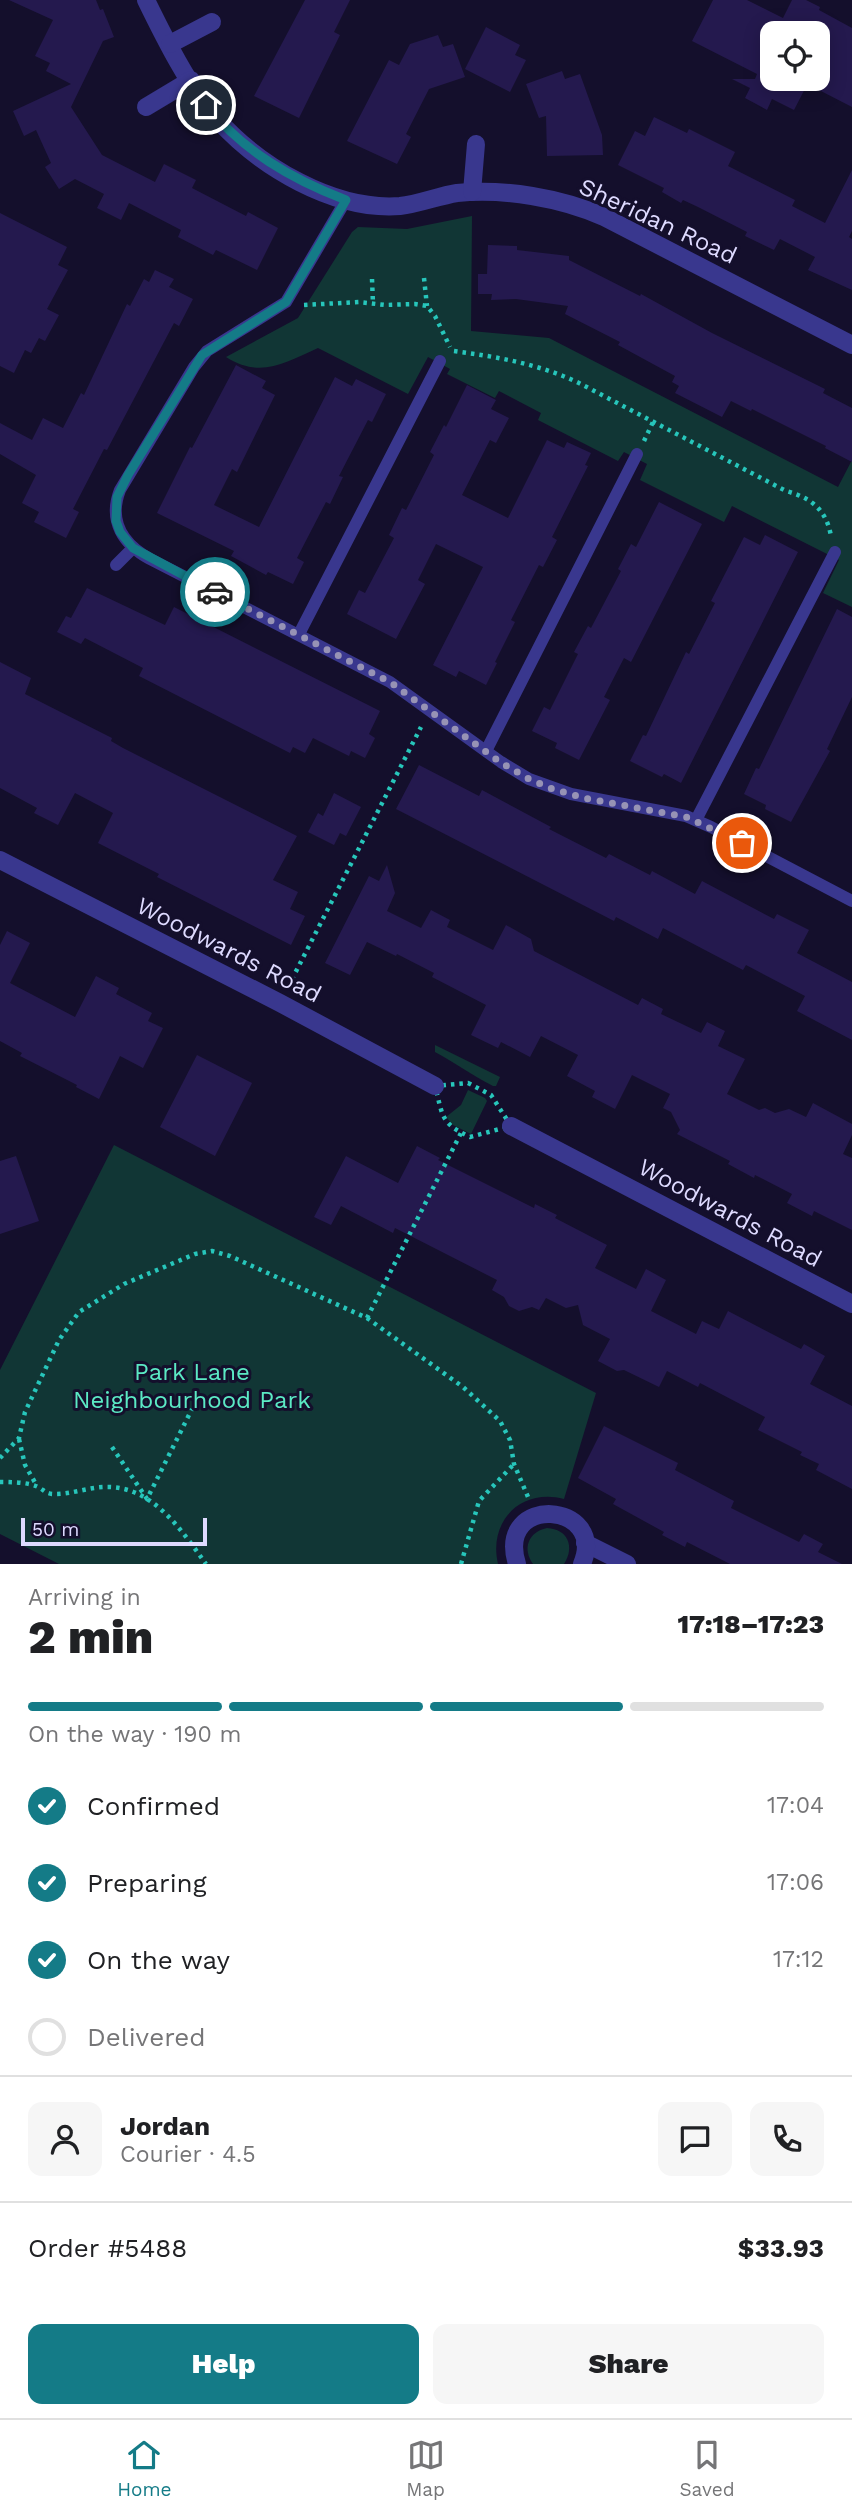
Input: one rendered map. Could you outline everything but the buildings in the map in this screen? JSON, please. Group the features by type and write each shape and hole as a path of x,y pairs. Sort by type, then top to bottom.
{"street":[{"name":"Sheridan Road","path":"146,0 217,120 244,145 294,178 346,200 374,205 401,206 472,192 544,198 590,211 852,345"},
{"path":"170,44 212,22"},
{"path":"146,107 191,80"},
{"path":"472,192 476,144"},
{"name":"Woodwards Road","path":"0,860 280,1003 435,1086"},
{"name":"Woodwards Road","path":"511,1126 852,1304"},
{"path":"517,1564 513,1546 516,1534 526,1521 536,1515 553,1513 564,1516 578,1526 585,1543 582,1564"},
{"path":"585,1543 627,1564"}],"lane":[{"path":"346,200 286,302 211,348 194,367 117,497 116,521 120,532 133,548 150,559 390,682 529,779 584,798 677,814 696,820 852,901"},
{"path":"299,634 440,361"},
{"path":"486,751 637,454"},
{"path":"116,565 133,548"},
{"path":"696,820 835,552"}],"path":[{"path":"424,278 427,306 435,316 452,351"},
{"path":"372,279 373,304"},
{"path":"304,305 359,302 427,306"},
{"path":"440,361 452,351 517,360 550,369 817,505 824,514 835,552"},
{"path":"280,1003 423,723"},
{"path":"468,1083 491,1095 511,1126 470,1137 461,1133 448,1125 443,1117 435,1086 468,1083"},
{"path":"367,1318 461,1133"},
{"path":"37,1487 25,1465 19,1438 26,1410 64,1332 79,1312 124,1284 195,1254 212,1251 230,1256 367,1318 463,1387 487,1408 508,1434 514,1464 530,1503"},
{"path":"147,1499 192,1409"},
{"path":"0,1458 19,1438"},
{"path":"113,1447 147,1499 175,1524 206,1564"},
{"path":"461,1564 479,1501 514,1464"},
{"path":"0,1482 37,1487 46,1493 58,1494 112,1487 126,1489 147,1499"}],"green space":[{"path":"472,216 471,331 549,338 838,487 852,460 852,607 823,593 839,560 732,506 724,522 640,480 647,464 624,452 618,461 538,420 541,413 499,391 495,398 447,374 450,369 428,357 408,394 318,348 283,363 262,368 239,364 226,357 298,318 352,232 358,227 407,229"},
{"path":"435,1045 500,1077 496,1086 435,1052"},
{"path":"468,1090 487,1101 471,1134 453,1125 446,1117 461,1105"},
{"name":"Park Lane Neighbourhood Park","path":"114,1145 596,1393 564,1499 534,1498 511,1511 498,1534 498,1564 59,1564 0,1534 0,1370"},
{"path":"547,1528 560,1532 568,1540 569,1551 564,1564 533,1564 530,1558 528,1547 531,1537"}],"way so far":[{"path":"215,592 402,689 500,762 529,779 584,798 686,817 742,843"}],"route":[{"path":"206,105 217,120 244,145 273,165 302,182 346,200 286,302 202,355 117,497 116,521 126,542 141,555 215,592"}]}
